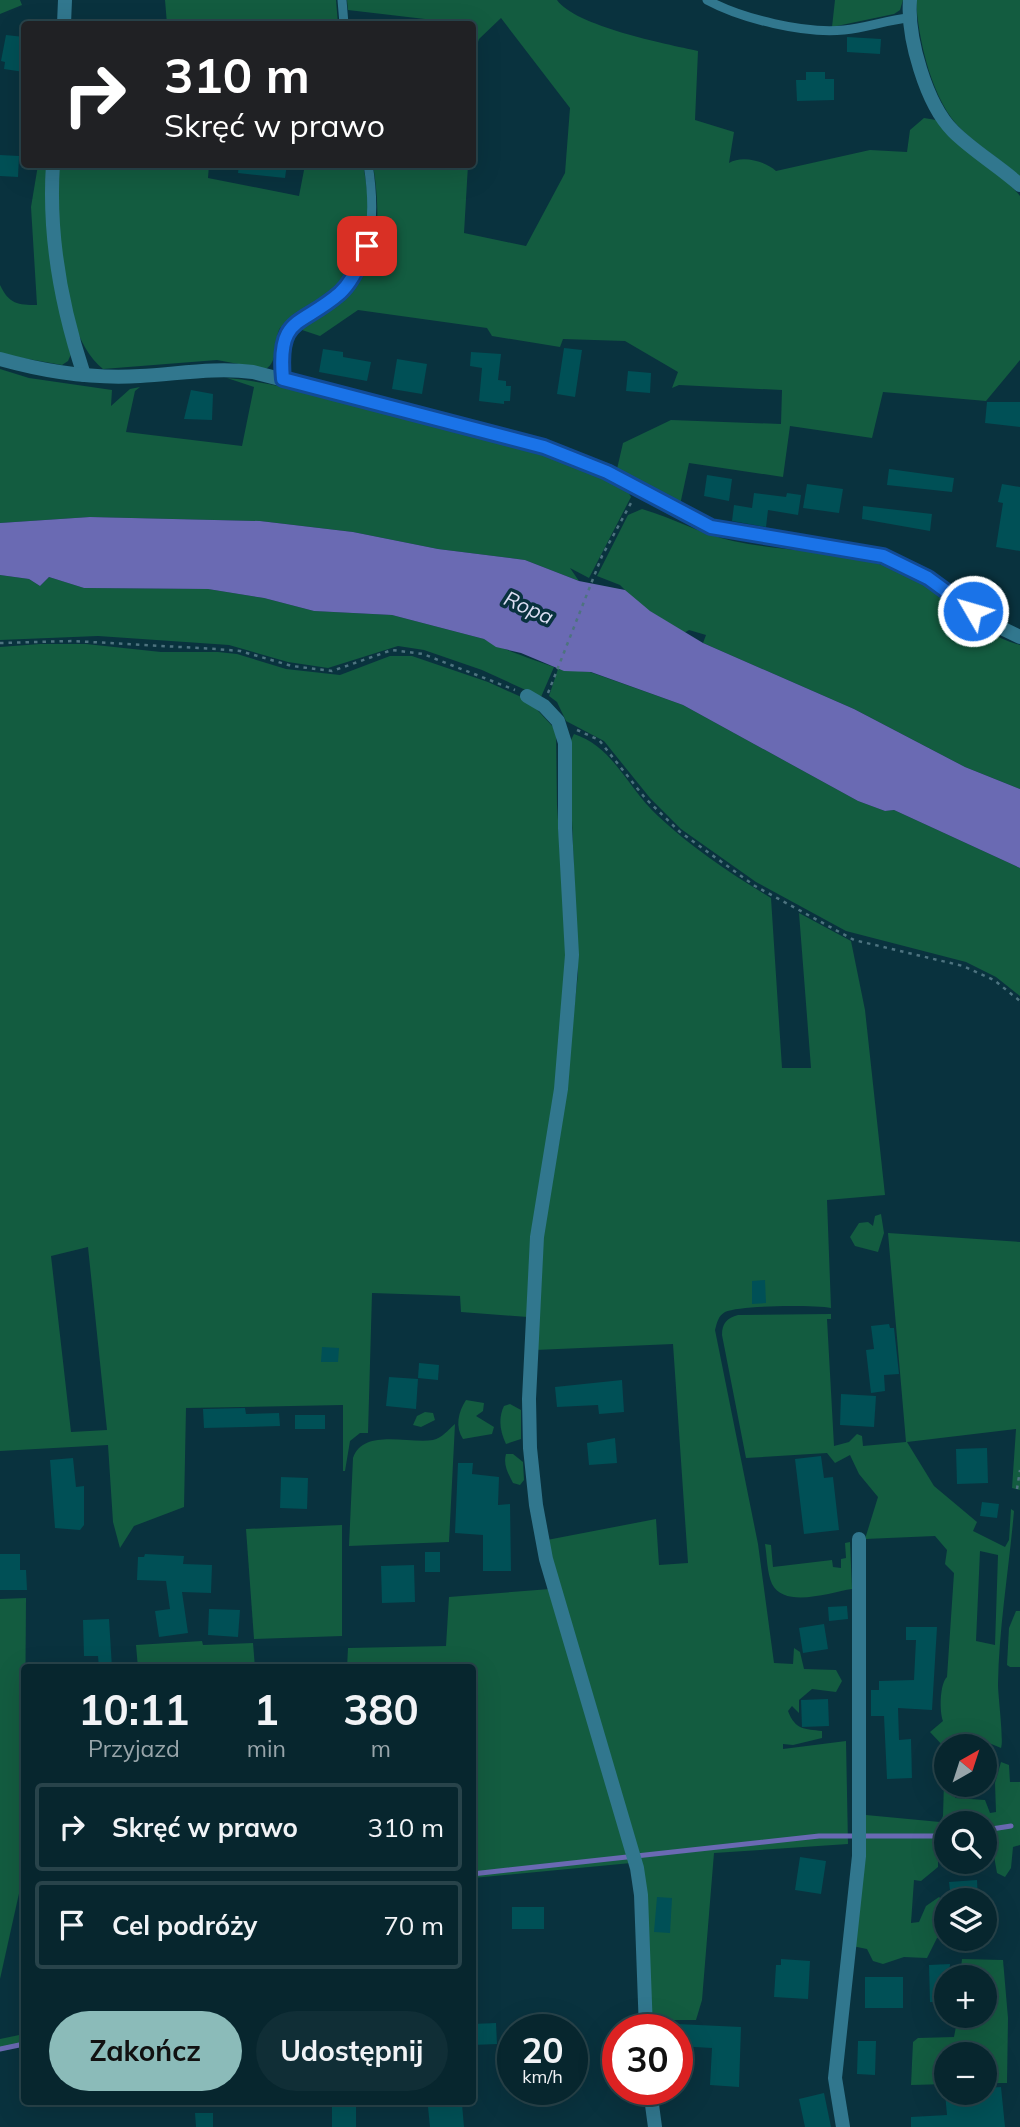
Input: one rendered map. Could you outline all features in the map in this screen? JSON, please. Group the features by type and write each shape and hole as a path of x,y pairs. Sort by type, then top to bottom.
{"street":[{"path":"64,21 65,0"},
{"path":"910,0 908,18 922,71 943,119 967,144 1020,185"},
{"path":"53,168 51,208 62,300 84,375"},
{"path":"0,359 39,370 84,375 140,376 216,369 253,372 544,447 607,472 711,527 883,556 928,578 993,625 1020,637"},
{"path":"527,696 543,705 563,729 571,987 557,1126 538,1221 529,1399 530,1448 536,1506 546,1559 637,1868 641,1895 645,2014"},
{"path":"843,2127 835,2078 859,1856 859,1538"},
{"path":"652,2105 655,2127"}],"lane":[{"path":"342,0 344,21"},
{"path":"707,0 739,15 822,30 847,30 908,18"},
{"path":"283,379 284,337 296,322 339,293 362,260 372,207 368,168"}],"path":[{"path":"543,705 602,556 639,491"},
{"path":"0,643 73,641 216,649 240,652 292,666 332,671 392,650 422,654 527,696"},
{"path":"563,729 577,730 599,740 645,798 680,832 755,886 854,940 963,966 994,980 1020,1000"},
{"path":"1017,1489 1020,1471"}],"green space":[{"path":"0,0 20,0 22,5 0,14"},
{"path":"165,0 336,0 338,21 167,21"},
{"path":"347,0 557,0 582,18 601,26 698,51 695,120 734,132 729,163 740,159 753,160 776,171 870,150 907,152 910,130 924,118 936,120 955,141 1000,176 1020,196 1020,360 986,401 883,392 872,438 790,426 783,477 689,463 680,505 617,469 623,443 671,420 781,424 782,390 679,385 672,388 678,372 625,341 563,339 560,347 492,336 487,328 358,310 320,336 296,328 342,299 364,274 375,244 377,228 373,168 468,168 464,233 526,246 565,173 570,108 501,18 479,39 476,48 476,21 442,21 348,10"},
{"path":"835,0 903,0 900,10 894,14 832,27"},
{"path":"916,0 1020,0 1020,177 962,130 942,103 928,69"},
{"path":"38,168 49,168 72,352 68,361 62,365 0,354 0,285 11,300 24,305 37,305 31,207"},
{"path":"57,168 209,168 208,178 299,196 304,168 363,168 368,212 365,243 360,258 343,284 321,302 280,328 273,361 266,369 217,360 103,369 88,351 76,329 68,302 60,244"},
{"path":"0,369 29,378 112,390 111,406 130,389 140,387 135,391 126,432 242,446 254,387 227,378 268,384 559,458 619,484 631,497 589,578 570,568 579,581 525,560 438,549 353,532 260,521 90,517 0,523"},
{"path":"642,509 733,541 840,556 902,572 932,589 988,631 1020,645 1020,789 965,767 854,709 703,643 706,635 689,630 684,633 640,605 620,585 597,576 628,515"},
{"path":"0,575 29,579 40,586 49,577 84,588 208,589 264,598 314,611 392,615 484,639 554,667 541,697 482,670 424,650 398,646 328,668 288,662 229,645 98,636 0,640"},
{"path":"86,644 161,652 218,652 237,654 286,669 340,675 390,656 412,656 488,682 528,700 556,730 557,805 567,957 551,1133 528,1317 461,1312 460,1296 372,1293 368,1433 360,1433 350,1441 345,1471 343,1405 186,1408 184,1507 134,1526 120,1548 113,1522 108,1445 0,1451 0,647","holes":["88,1247 107,1430 71,1432 51,1256"]},
{"path":"558,669 590,672 683,705 858,801 885,811 894,810 1020,868 1020,996 996,977 966,962 846,931 756,882 681,829 650,798 604,741 566,721 557,702 549,696"},
{"path":"574,734 600,748 647,805 684,839 771,898 782,1068 811,1068 799,913 851,941 865,1010 885,1195 827,1200 831,1308 777,1306 733,1310 721,1316 715,1330 758,1544 774,1663 793,1664 794,1648 800,1652 804,1669 836,1670 842,1681 836,1692 812,1689 799,1700 799,1713 792,1706 788,1711 797,1725 822,1731 822,1738 793,1745 783,1744 783,1749 846,1741 848,1844 714,1853 702,2000 696,2020 693,2020 693,2014 651,2014 648,1917 547,1540 656,1519 659,1565 688,1563 673,1344 535,1350 542,1222 559,1143 578,974 569,744"},
{"path":"881,1214 884,1233 878,1252 855,1246 850,1237 859,1223 868,1222 873,1226 875,1216"},
{"path":"888,1233 1020,1242 1020,1490 1012,1488 1016,1429 907,1442 934,1486 977,1522 973,1531 1005,1547 1009,1540 1011,1509 1014,1511 999,1662 1001,1748 998,1747 998,1734 934,1734 934,1736 930,1732 943,1721 941,1698 947,1677 954,1573 945,1564 947,1550 935,1536 865,1539 878,1497 859,1474 850,1455 835,1463 827,1453 746,1458 722,1335 728,1319 738,1315 831,1314 831,1319 827,1319 834,1446 849,1442 857,1434 862,1436 863,1446 906,1442","holes":["980,1551 998,1555 995,1645 976,1641"]},
{"path":"466,1400 484,1403 483,1411 476,1416 494,1427 492,1434 463,1439 458,1420"},
{"path":"510,1404 521,1410 521,1439 506,1444 500,1420 504,1406"},
{"path":"425,1412 433,1413 435,1420 421,1427 413,1425 417,1416"},
{"path":"455,1424 449,1542 349,1546 353,1458 358,1449 376,1440 433,1440"},
{"path":"506,1454 513,1454 523,1462 524,1480 520,1485 513,1483 508,1472"},
{"path":"342,1525 342,1636 254,1639 246,1529"},
{"path":"850,1542 852,1589 797,1597 778,1592 772,1584 765,1544 771,1545 773,1567 832,1560 833,1567 841,1568 841,1559 846,1558 845,1543"},
{"path":"550,1589 631,1863 476,1878 476,1664 347,1664 348,1648 446,1646 449,1597"},
{"path":"26,1598 26,1664 21,1664 21,1884 0,1979 0,1599"},
{"path":"1016,1611 1020,1611 1020,1667 1010,1667 1007,1665 1009,1628"},
{"path":"202,1641 203,1645 253,1643 255,1664 138,1664 136,1645"},
{"path":"1001,1762 1009,1765 1010,1782 1020,1782 1020,1845 1013,1847 1011,1868 1005,1877 997,1873 995,1797 998,1797"},
{"path":"944,1797 955,1797 985,1800 989,1811 943,1811"},
{"path":"866,1815 934,1821 934,1870 921,1881 914,1880 911,1923 919,1922 926,1906 934,1900 934,1944 927,1958 904,1957 883,1964 873,1961 867,1949 852,1946 863,1820"},
{"path":"962,1959 1003,1960 1008,2018 1007,2083 997,2083 997,2042 934,2042 934,2084 911,2085 913,2042 918,2038 954,2037 956,2028 997,2028 997,1965 961,1965"},
{"path":"21,2035 21,2046 0,2051 0,2039"}],"water":[{"name":"Ropa","path":"90,517 260,521 353,532 438,549 525,560 579,581 625,590 650,611 703,643 854,709 965,767 1020,789 1020,868 894,810 885,811 858,801 683,705 591,672 564,671 521,653 496,647 484,639 392,615 314,611 264,598 208,589 84,588 49,577 40,586 29,579 0,575 0,523"}],"building":[{"path":"6,35 21,37 21,72 4,69 5,62 1,61"},
{"path":"847,37 881,39 880,54 847,52"},
{"path":"806,72 825,72 825,79 834,79 834,100 797,101 796,80 806,80"},
{"path":"0,155 19,156 18,177 0,176"},
{"path":"239,168 286,168 285,178 238,173"},
{"path":"564,348 582,350 575,397 557,394"},
{"path":"323,349 343,352 343,357 371,362 367,381 319,372"},
{"path":"471,352 501,354 498,380 506,381 506,386 511,386 510,401 504,401 504,404 479,401 482,368 470,366"},
{"path":"397,359 427,364 422,394 392,389"},
{"path":"628,371 651,373 650,393 626,391"},
{"path":"191,390 213,394 212,420 184,419"},
{"path":"987,402 1020,402 1020,427 985,423"},
{"path":"889,469 954,478 952,492 887,485"},
{"path":"707,475 732,479 729,501 704,496"},
{"path":"807,484 843,489 839,513 803,508"},
{"path":"1002,484 1020,487 1020,551 996,547 1003,503 998,502"},
{"path":"754,493 786,497 787,493 801,495 798,515 768,510 766,527 732,521 734,505 752,508"},
{"path":"863,506 932,514 930,531 862,519"},
{"path":"765,1280 766,1303 752,1304 752,1281"},
{"path":"889,1324 890,1328 894,1328 899,1374 884,1375 885,1391 871,1393 866,1350 874,1349 871,1326"},
{"path":"322,1347 339,1348 338,1362 321,1362"},
{"path":"419,1363 439,1365 438,1380 418,1378"},
{"path":"389,1377 418,1379 416,1409 386,1406"},
{"path":"622,1380 624,1412 599,1414 598,1405 557,1407 555,1387"},
{"path":"841,1394 876,1396 874,1427 840,1425"},
{"path":"245,1408 246,1414 279,1413 280,1426 204,1428 203,1409"},
{"path":"295,1415 325,1415 325,1429 295,1429"},
{"path":"615,1438 617,1463 589,1465 587,1443"},
{"path":"987,1448 988,1483 957,1484 956,1449"},
{"path":"821,1456 824,1478 833,1477 839,1530 804,1534 795,1459"},
{"path":"73,1458 76,1487 84,1486 84,1525 80,1530 55,1528 50,1460"},
{"path":"458,1463 473,1463 472,1474 499,1477 498,1505 510,1504 511,1571 483,1571 483,1535 455,1533"},
{"path":"281,1477 308,1478 307,1509 280,1508"},
{"path":"982,1502 999,1504 997,1518 980,1516"},
{"path":"425,1552 440,1552 440,1572 425,1572"},
{"path":"0,1554 20,1554 20,1570 26,1570 27,1590 0,1590"},
{"path":"145,1554 184,1556 183,1564 212,1565 211,1593 182,1592 188,1633 159,1637 155,1611 170,1609 166,1581 137,1580 138,1557 144,1557"},
{"path":"414,1565 415,1602 382,1603 381,1566"},
{"path":"847,1606 848,1619 829,1621 828,1607"},
{"path":"209,1609 240,1610 238,1637 208,1635"},
{"path":"109,1619 112,1664 99,1664 98,1656 84,1656 83,1620"},
{"path":"824,1624 828,1649 803,1653 799,1628"},
{"path":"906,1627 937,1627 932,1710 898,1708 899,1740 911,1739 912,1778 887,1779 884,1716 871,1716 871,1690 879,1690 879,1681 914,1680 916,1640 906,1640"},
{"path":"828,1699 829,1726 802,1727 801,1700"},
{"path":"800,1857 826,1861 821,1894 795,1890"},
{"path":"977,1880 977,1888 950,1888 949,1882"},
{"path":"657,1897 672,1898 670,1933 654,1932"},
{"path":"512,1907 544,1907 544,1929 512,1929"},
{"path":"781,1959 810,1961 808,1999 774,1997 776,1965 781,1965"},
{"path":"950,1964 934,1965 934,2002 930,2002 929,1965"},
{"path":"865,1977 903,1977 903,2008 865,2008"},
{"path":"496,2023 497,2044 476,2045 476,2024"},
{"path":"693,2025 741,2027 739,2087 710,2085 712,2048 693,2047"},
{"path":"858,2041 876,2041 875,2075 857,2074"},
{"path":"997,2087 1001,2087 1005,2127 911,2127 911,2117 947,2115 946,2105 997,2105"},
{"path":"824,2093 831,2127 805,2127 799,2099"},
{"path":"332,2105 356,2105 356,2127 332,2127"},
{"path":"462,2105 464,2127 430,2127 428,2107"},
{"path":"195,2113 213,2113 213,2127 196,2127"}],"waterway":[{"path":"997,1828 1011,1826"},
{"path":"476,1874 819,1836 934,1836"},
{"path":"0,2049 21,2045"}],"route":[{"path":"367,246 350,281 339,293 296,322 284,337 281,346 283,379 544,447 607,472 658,502 711,527 762,538 834,546 883,556 928,578 973,611"}]}
